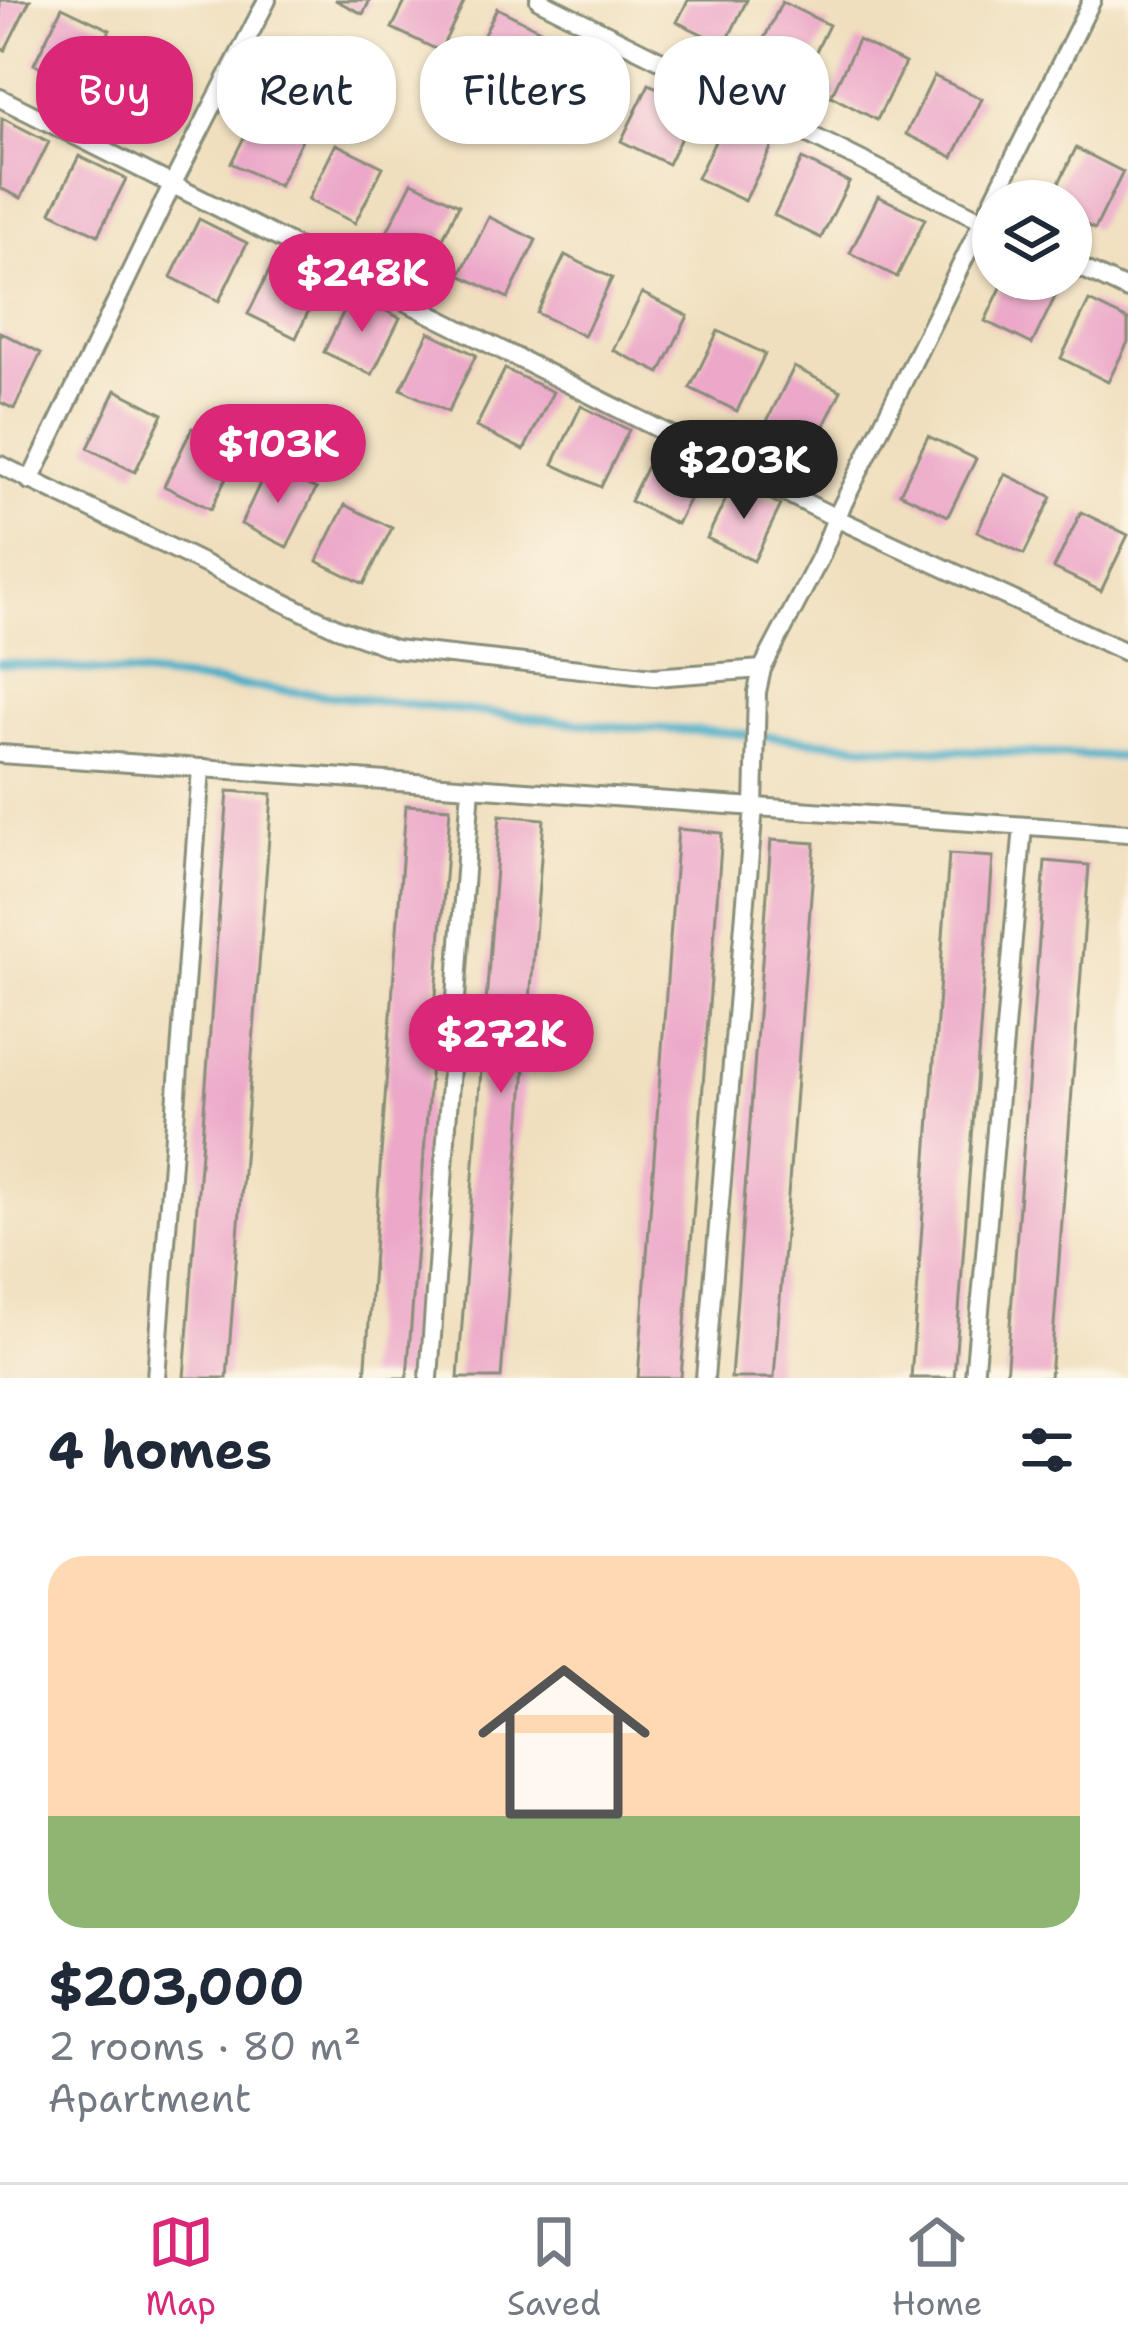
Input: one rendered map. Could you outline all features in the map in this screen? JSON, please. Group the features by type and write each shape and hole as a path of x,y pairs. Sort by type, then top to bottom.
{"lane":[{"path":"31,481 173,183 267,0"},
{"path":"539,0 972,216"},
{"path":"1007,180 1093,0"},
{"path":"0,98 836,518 1128,653"},
{"path":"705,1378 762,669 972,252"},
{"path":"1092,273 1128,290"},
{"path":"0,466 337,628 395,649 654,677 762,669"},
{"path":"0,754 1128,833"},
{"path":"157,1378 201,769"},
{"path":"429,1378 471,788"},
{"path":"974,1378 1023,826"}],"building":[{"path":"0,0 30,0 5,50 0,47"},
{"path":"335,0 370,0 363,14"},
{"path":"406,0 465,0 447,36 420,36 420,41 392,28"},
{"path":"688,0 747,0 729,36 706,36 677,22"},
{"path":"782,2 829,25 824,36 765,36"},
{"path":"62,7 110,30 107,36 48,36"},
{"path":"497,8 544,32 542,36 483,36"},
{"path":"858,40 905,63 877,120 831,96"},
{"path":"934,76 982,99 953,157 906,134"},
{"path":"649,84 654,86 654,144 678,144 668,164 627,144 630,123"},
{"path":"2,118 36,135 36,144 48,144 21,198 0,188"},
{"path":"241,144 300,144 279,186 231,163"},
{"path":"336,144 383,167 355,223 308,200"},
{"path":"714,144 773,144 745,201 697,178"},
{"path":"1076,148 1123,172 1095,229 1092,180 1060,180"},
{"path":"79,156 126,179 98,235 51,212"},
{"path":"802,159 849,182 821,238 774,215"},
{"path":"412,182 459,205 432,261 384,238"},
{"path":"878,196 925,219 897,277 850,253"},
{"path":"489,217 536,240 508,298 460,275"},
{"path":"199,219 247,243 219,301 171,277"},
{"path":"565,255 612,278 584,336 537,313"},
{"path":"276,257 323,280 296,338 248,314"},
{"path":"642,293 688,316 660,373 613,350"},
{"path":"352,294 400,318 372,375 324,352"},
{"path":"995,300 1054,300 1032,344 985,321"},
{"path":"1089,301 1128,320 1128,342 1108,382 1061,358"},
{"path":"718,331 765,354 737,411 690,388"},
{"path":"0,332 41,353 14,409 0,402"},
{"path":"429,332 476,355 448,412 401,389"},
{"path":"794,367 841,391 813,448 765,425"},
{"path":"505,369 553,392 524,450 476,427"},
{"path":"116,390 163,414 135,472 88,448"},
{"path":"581,406 629,430 601,487 553,464"},
{"path":"192,428 239,452 211,509 164,486"},
{"path":"928,436 976,459 948,516 900,493"},
{"path":"658,444 705,467 677,524 630,501"},
{"path":"268,466 316,489 287,547 241,524"},
{"path":"1005,474 1052,497 1024,554 977,531"},
{"path":"734,482 781,505 754,561 707,538"},
{"path":"345,505 392,528 364,584 317,561"},
{"path":"1081,512 1128,535 1101,591 1054,568"},
{"path":"228,791 272,794 269,837 227,1378 184,1378"},
{"path":"406,805 450,808 447,851 407,1378 365,1378"},
{"path":"500,815 544,819 501,1378 458,1378"},
{"path":"678,829 722,833 681,1378 638,1378"},
{"path":"771,840 815,843 774,1378 731,1378"},
{"path":"949,854 993,857 954,1378 911,1378"},
{"path":"1045,861 1089,865 1086,907 1050,1378 1006,1378"}],"waterway":[{"path":"0,663 607,726 891,748 1128,757"}]}
